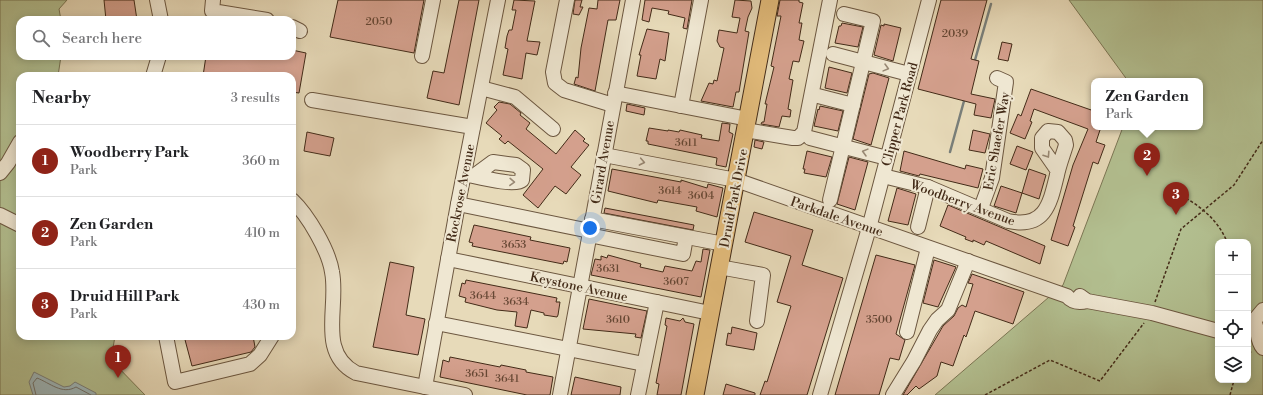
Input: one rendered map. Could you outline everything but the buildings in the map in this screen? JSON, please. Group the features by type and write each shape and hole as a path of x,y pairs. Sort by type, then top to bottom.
{"main road":[{"name":"Druid Park Drive","path":"695,395 770,0"}],"street":[{"path":"157,0 160,16"},
{"path":"214,0 212,10 245,16"},
{"path":"422,56 433,0"},
{"name":"Rockrose Avenue","path":"427,390 436,322 458,204 469,175 473,127 498,0"},
{"path":"567,0 553,72 555,83 561,89 614,99 681,106 792,138 798,138 804,132 830,0"},
{"name":"Girard Avenue","path":"560,395 633,0"},
{"path":"681,106 701,0"},
{"name":"Clipper Park Road","path":"820,395 869,228 929,0"},
{"path":"830,200 873,21 844,14"},
{"path":"833,54 909,74"},
{"path":"154,72 158,60"},
{"name":"Eric Shaefer Way","path":"981,208 992,178 1006,82 997,78"},
{"path":"481,88 510,94 520,100 553,129"},
{"path":"818,96 853,105"},
{"path":"312,100 473,127"},
{"path":"810,138 887,158"},
{"path":"0,173 16,149"},
{"name":"Parkdale Avenue","path":"604,154 736,180 869,228 1067,296 1076,295 1087,301 1152,313 1215,330"},
{"name":"Woodberry Avenue","path":"883,176 928,187 981,208 1008,221 1018,223 1036,220 1043,215 1048,208 1058,171"},
{"path":"918,227 928,187"},
{"path":"458,204 590,229 686,237 724,244"},
{"path":"296,205 308,221 322,246 332,270 334,291 332,330 335,352 343,365 356,373 427,390 465,395"},
{"path":"0,215 16,223"},
{"path":"907,332 928,248"},
{"name":"Keystone Avenue","path":"448,259 710,313"},
{"path":"893,395 914,361 930,330 937,320 948,310 968,261"},
{"path":"719,267 763,275 757,321"},
{"path":"638,395 657,302"},
{"path":"1263,310 1251,325 1258,328 1259,343 1263,348"},
{"path":"436,322 644,364"},
{"path":"167,340 175,382 250,364 260,355 269,340"}],"path":[{"path":"985,395 1050,360 1100,381 1152,313 1181,229 1234,184 1263,140"},
{"path":"1173,191 1204,210 1217,224 1225,239"},
{"path":"1230,395 1233,383"}],"green space":[{"path":"0,0 67,0 59,9 60,16 16,16 16,60 60,60 59,72 16,72 16,340 114,340 111,360 145,395 0,395"},
{"path":"1069,0 1263,0 1263,395 935,395 1063,285 1122,130 1203,130 1203,78 1126,78"}],"water":[{"path":"34,372 64,387 70,386 75,382 96,393 96,395 33,395 29,382"}],"waterway":[{"path":"975,60 991,4"},
{"path":"950,152 964,101"}],"place":[{"name":"Zen Garden","path":"1147,176"},
{"name":"Druid Hill Park","path":"1176,215"},
{"name":"Woodberry Park","path":"118,378"}]}
